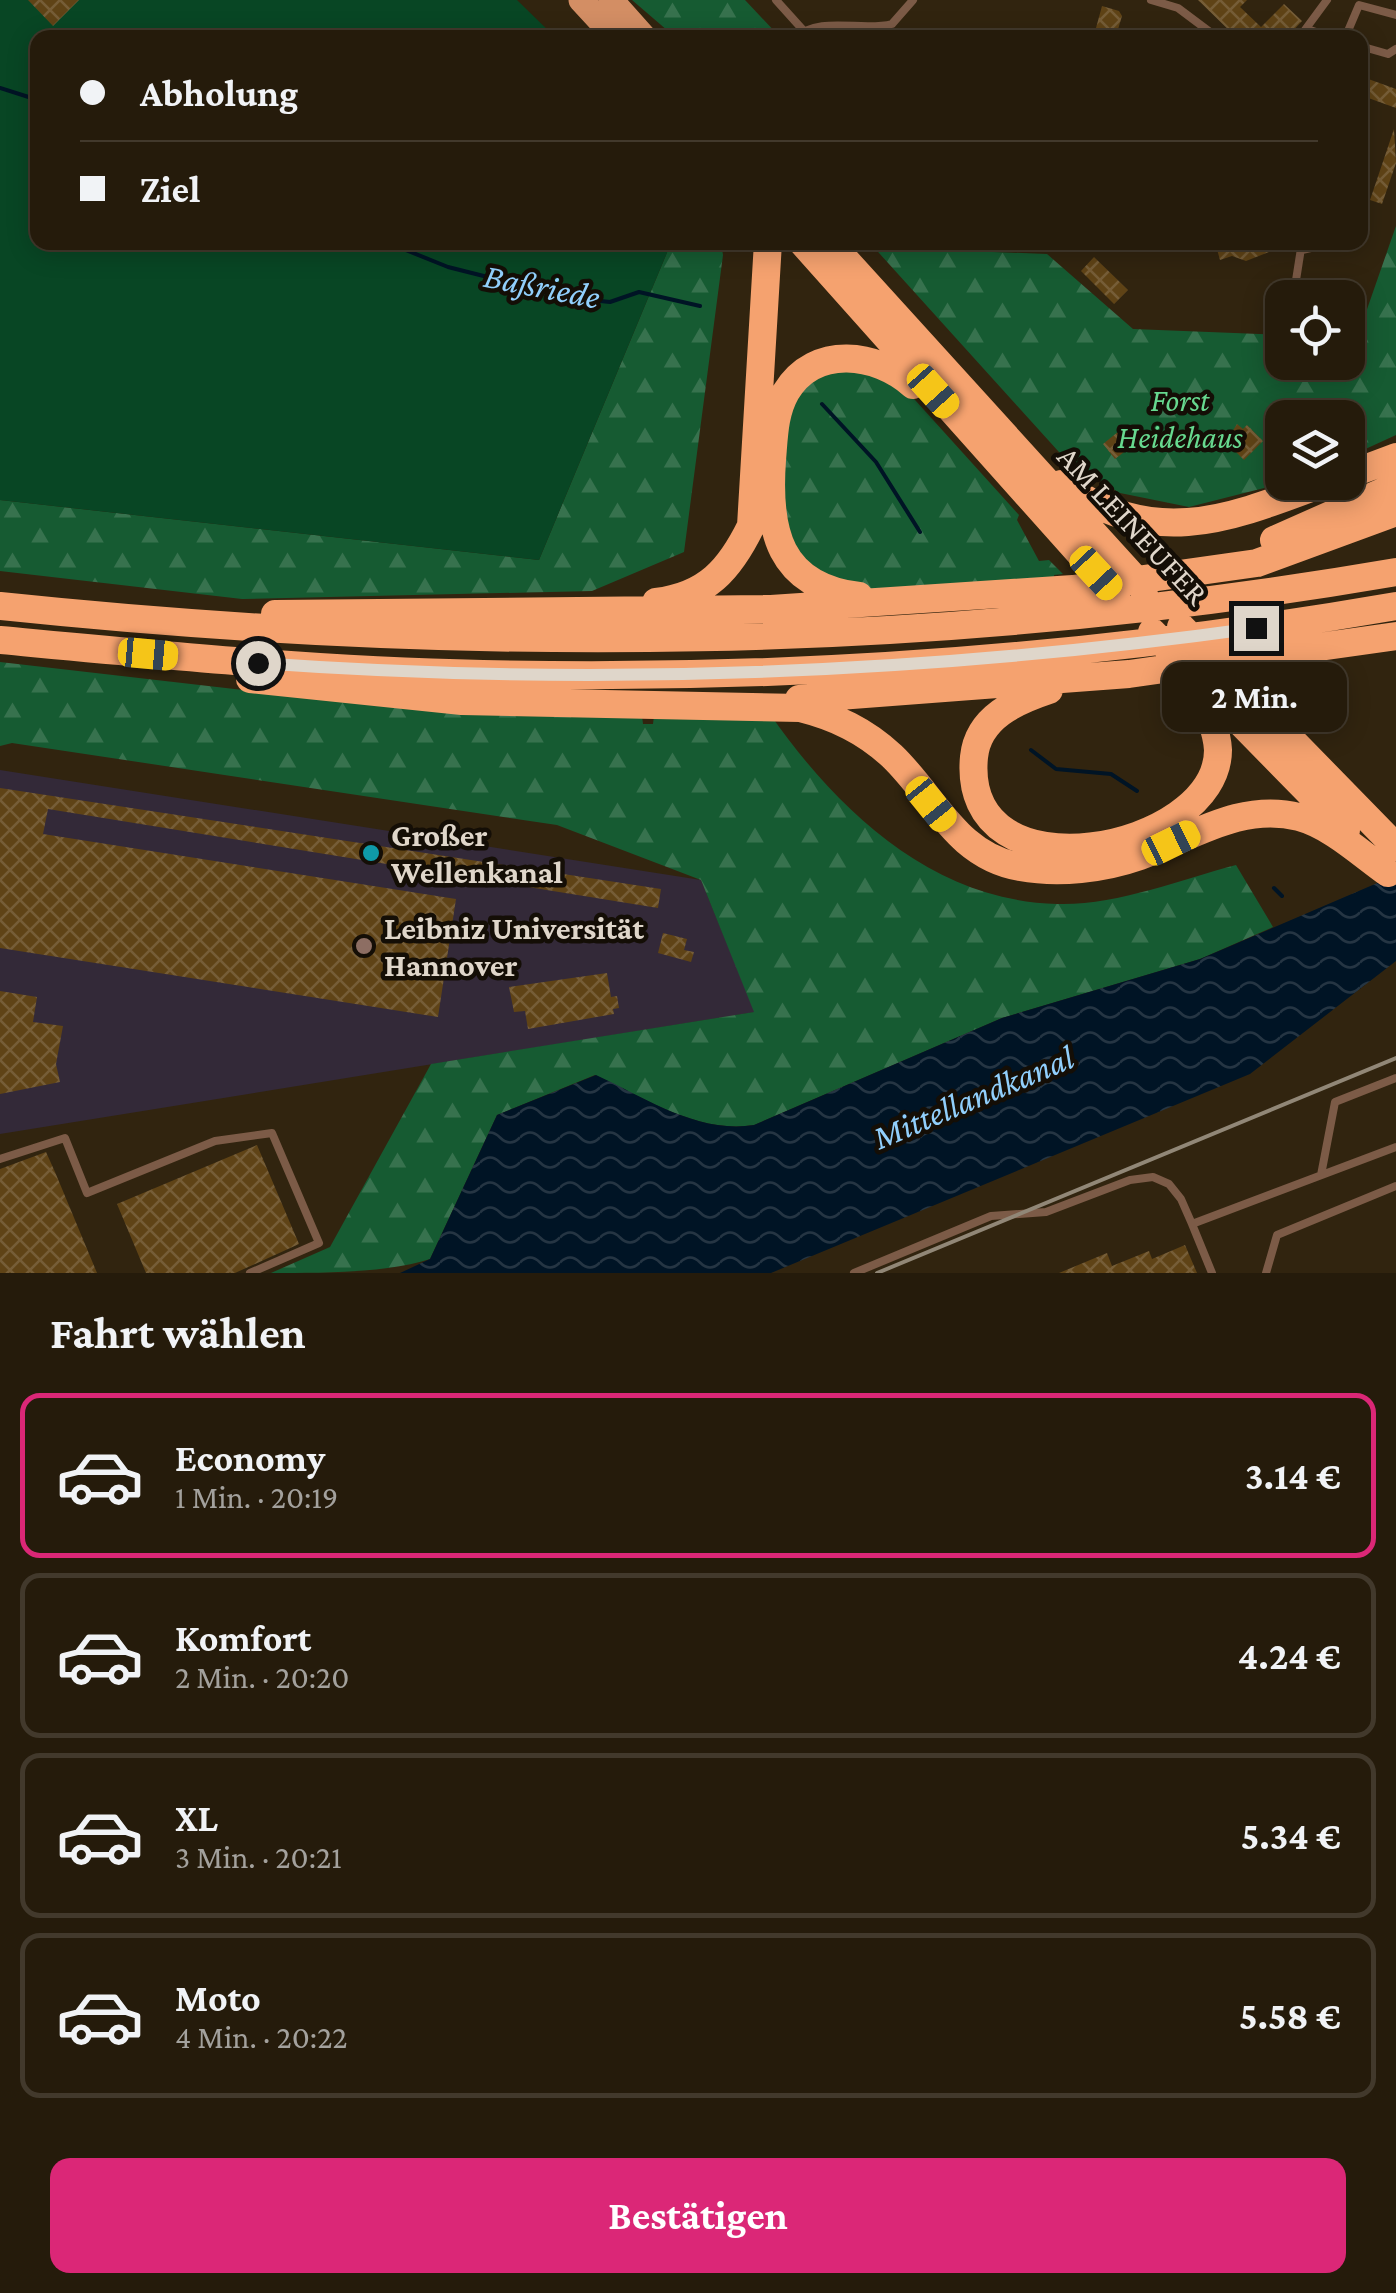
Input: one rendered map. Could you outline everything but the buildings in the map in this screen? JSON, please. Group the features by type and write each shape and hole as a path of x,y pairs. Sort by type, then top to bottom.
{"highway":[{"path":"580,612 668,601 708,584 733,562 751,526 768,250"},
{"name":"AM LEINEUFER","path":"810,250 995,445 1102,544 1255,706 1388,867"},
{"name":"AM LEINEUFER","path":"835,250 995,445 1072,547 1193,676 1217,711"},
{"path":"960,599 852,596 826,589 790,563 780,549 772,518 775,420 786,392 814,366 852,358 870,359 901,374 995,445 1085,501 1144,522 1204,522 1272,500"},
{"path":"1365,469 1396,457"},
{"path":"1175,576 1244,552 1396,486"},
{"path":"88,616 772,609 960,599 1175,576 1257,563 1396,512"},
{"path":"0,606 88,616 474,640 791,637 1014,623 1396,572"},
{"path":"0,640 112,651 484,674 793,670 1164,640 1396,606"},
{"path":"692,704 903,693 1129,674 1391,638"},
{"path":"112,651 219,674 361,693 462,701 800,708 833,716 866,735 895,758 949,826 979,854 1000,863 1058,871 1089,868 1136,857 1220,822 1274,812 1314,824 1388,867"},
{"path":"1129,674 1020,700 982,730 974,766 976,793 986,811 1009,836 1028,845 1061,848 1129,837 1165,824 1195,801 1214,770 1218,751 1217,711"},
{"path":"1217,711 1388,867"}],"main road":[{"path":"582,0 609,30"},
{"path":"610,0 638,30"}],"lane":[{"path":"776,0 796,30"},
{"path":"809,30 819,26 862,29 892,24 912,0"},
{"path":"1152,0 1180,4 1209,30"},
{"path":"1310,30 1307,29 1327,0"},
{"path":"1348,30 1359,5 1396,15"},
{"path":"892,24 894,30"},
{"path":"1368,48 1388,54 1396,49"},
{"path":"1296,280 1301,250"},
{"path":"1321,1175 1335,1102 1396,1078"},
{"path":"0,1158 64,1138 87,1193 215,1141 272,1133 320,1243 250,1273"},
{"path":"1192,1224 1396,1147"},
{"path":"854,1273 991,1216 1046,1212 1130,1180 1153,1177 1168,1184 1181,1199 1212,1273"},
{"path":"1267,1269 1277,1235 1396,1186"}],"shaded area":[{"name":"Leibniz Universität Hannover","path":"0,770 701,880 755,1012 0,1134"}],"green space":[{"path":"0,0 517,0 548,30 30,30 30,250 668,250 539,560 0,500"},
{"path":"632,0 745,0 773,30 667,30"},
{"name":"Forst Heidehaus","path":"1396,226 1396,435 1365,449 1365,400 1265,400 1265,488 1189,507 1120,493 1068,462 876,250 1047,254 1133,329 1265,334 1265,380 1365,380 1365,315"},
{"path":"668,250 722,250 684,552 592,591 242,599 0,571 0,500 539,560"},
{"path":"862,369 906,390 1019,515 1017,520 1039,561 1049,560 1063,574 1054,575 1054,582 869,594 811,575 779,514 787,412 811,381 828,372"},
{"path":"0,662 330,700 642,716 643,724 653,724 654,716 770,714 825,783 857,815 891,844 929,868 969,886 1011,899 1079,904 1147,891 1236,865 1273,927 1200,959 1002,1018 754,1125 733,1126 692,1119 595,1075 497,1115 430,1259 374,1270 271,1273 330,1247 431,1064 754,1012 701,880 557,825 12,743 0,746"}],"water":[{"name":"Mittellandkanal","path":"1396,875 1396,961 1250,1074 771,1273 400,1273 430,1259 497,1115 596,1075 693,1119 733,1126 754,1125 1002,1018 1200,959"}],"waterway":[{"name":"Baßriede","path":"0,88 30,97"},
{"name":"Baßriede","path":"406,250 448,267 571,298 610,302 639,292 700,306"},
{"name":"Baßriede","path":"822,404 876,462 920,532"},
{"name":"Baßriede","path":"1031,750 1056,769 1111,774 1137,791"},
{"name":"Baßriede","path":"1274,888 1282,896"}],"railway":[{"path":"877,1273 1396,1058"}],"place":[{"name":"Großer Wellenkanal","path":"371,853"},
{"name":"Leibniz Universität Hannover","path":"364,946"}],"route":[{"path":"258,663 484,674 793,670 1018,655 1256,628"}]}
